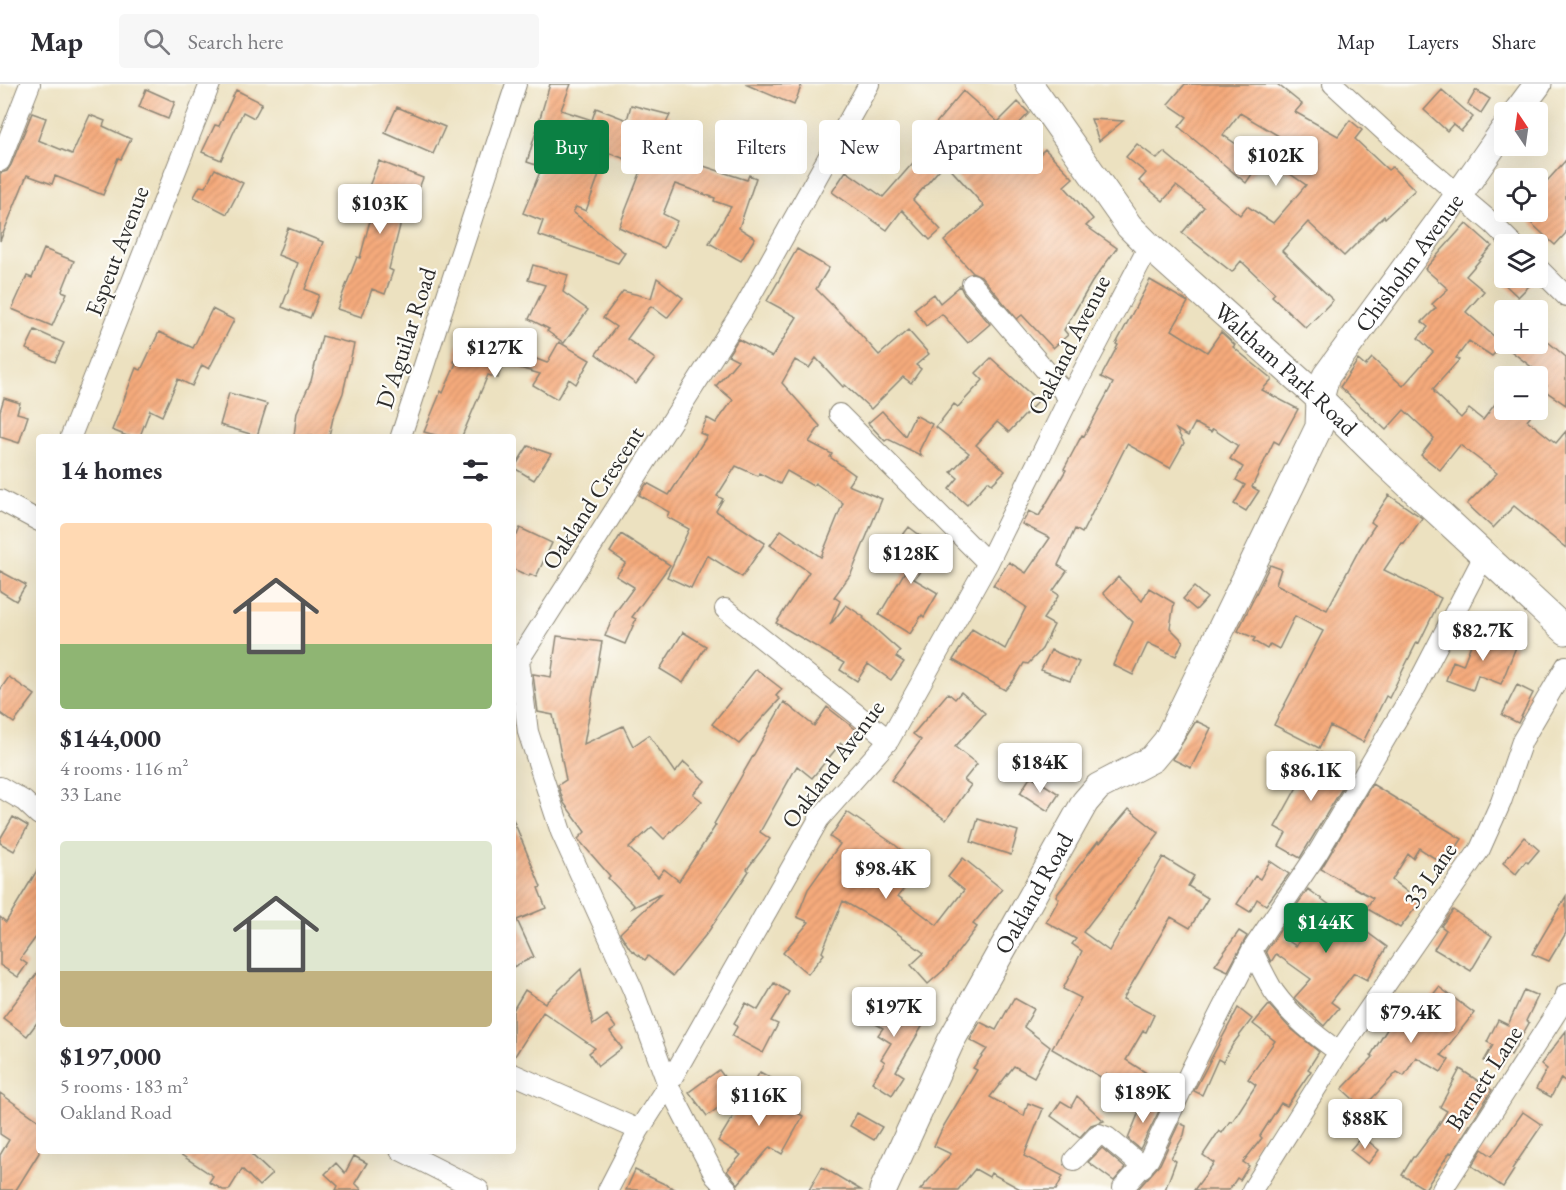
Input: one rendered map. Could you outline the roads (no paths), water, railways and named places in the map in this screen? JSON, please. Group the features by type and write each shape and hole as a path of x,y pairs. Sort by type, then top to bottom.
{"street":[{"path":"0,161 30,84"},
{"name":"Espeut Avenue","path":"72,434 210,84"},
{"name":"D'Aguilar Road","path":"402,434 516,84"},
{"name":"Oakland Crescent","path":"728,1190 715,1176 669,1085 633,990 561,832 528,732 516,659 744,308 869,84"},
{"name":"Waltham Park Road","path":"1029,84 1129,226 1320,399 1383,461 1566,631"},
{"path":"1333,84 1503,234"},
{"path":"1524,102 1538,84"},
{"name":"Chisholm Avenue","path":"1320,399 1326,376 1494,144"},
{"name":"Oakland Avenue","path":"608,1190 639,1130 669,1085 819,819 889,740 988,563 1069,398 1149,246"},
{"path":"1548,278 1566,296"},
{"path":"972,284 1069,398"},
{"name":"Oakland Road","path":"883,1190 951,1041 1085,802 1098,788 1152,759 1167,741 1319,427 1320,399"},
{"path":"839,414 988,563"},
{"path":"0,500 36,518"},
{"path":"1126,1190 1123,1188 1143,1167 1154,1150 1191,1070 1252,950 1317,854 1416,687 1485,555"},
{"path":"724,609 889,740"},
{"name":"33 Lane","path":"1252,1190 1339,1052 1480,849 1501,802 1522,741 1566,666"},
{"path":"0,787 24,801 36,812"},
{"path":"1252,950 1273,991 1287,1008 1307,1029 1339,1052"},
{"name":"Barnett Lane","path":"1443,1190 1565,999 1566,994"},
{"path":"516,1075 639,1130"},
{"path":"1074,1160 1100,1134 1107,1137 1143,1167"},
{"path":"407,1154 471,1188"}]}
